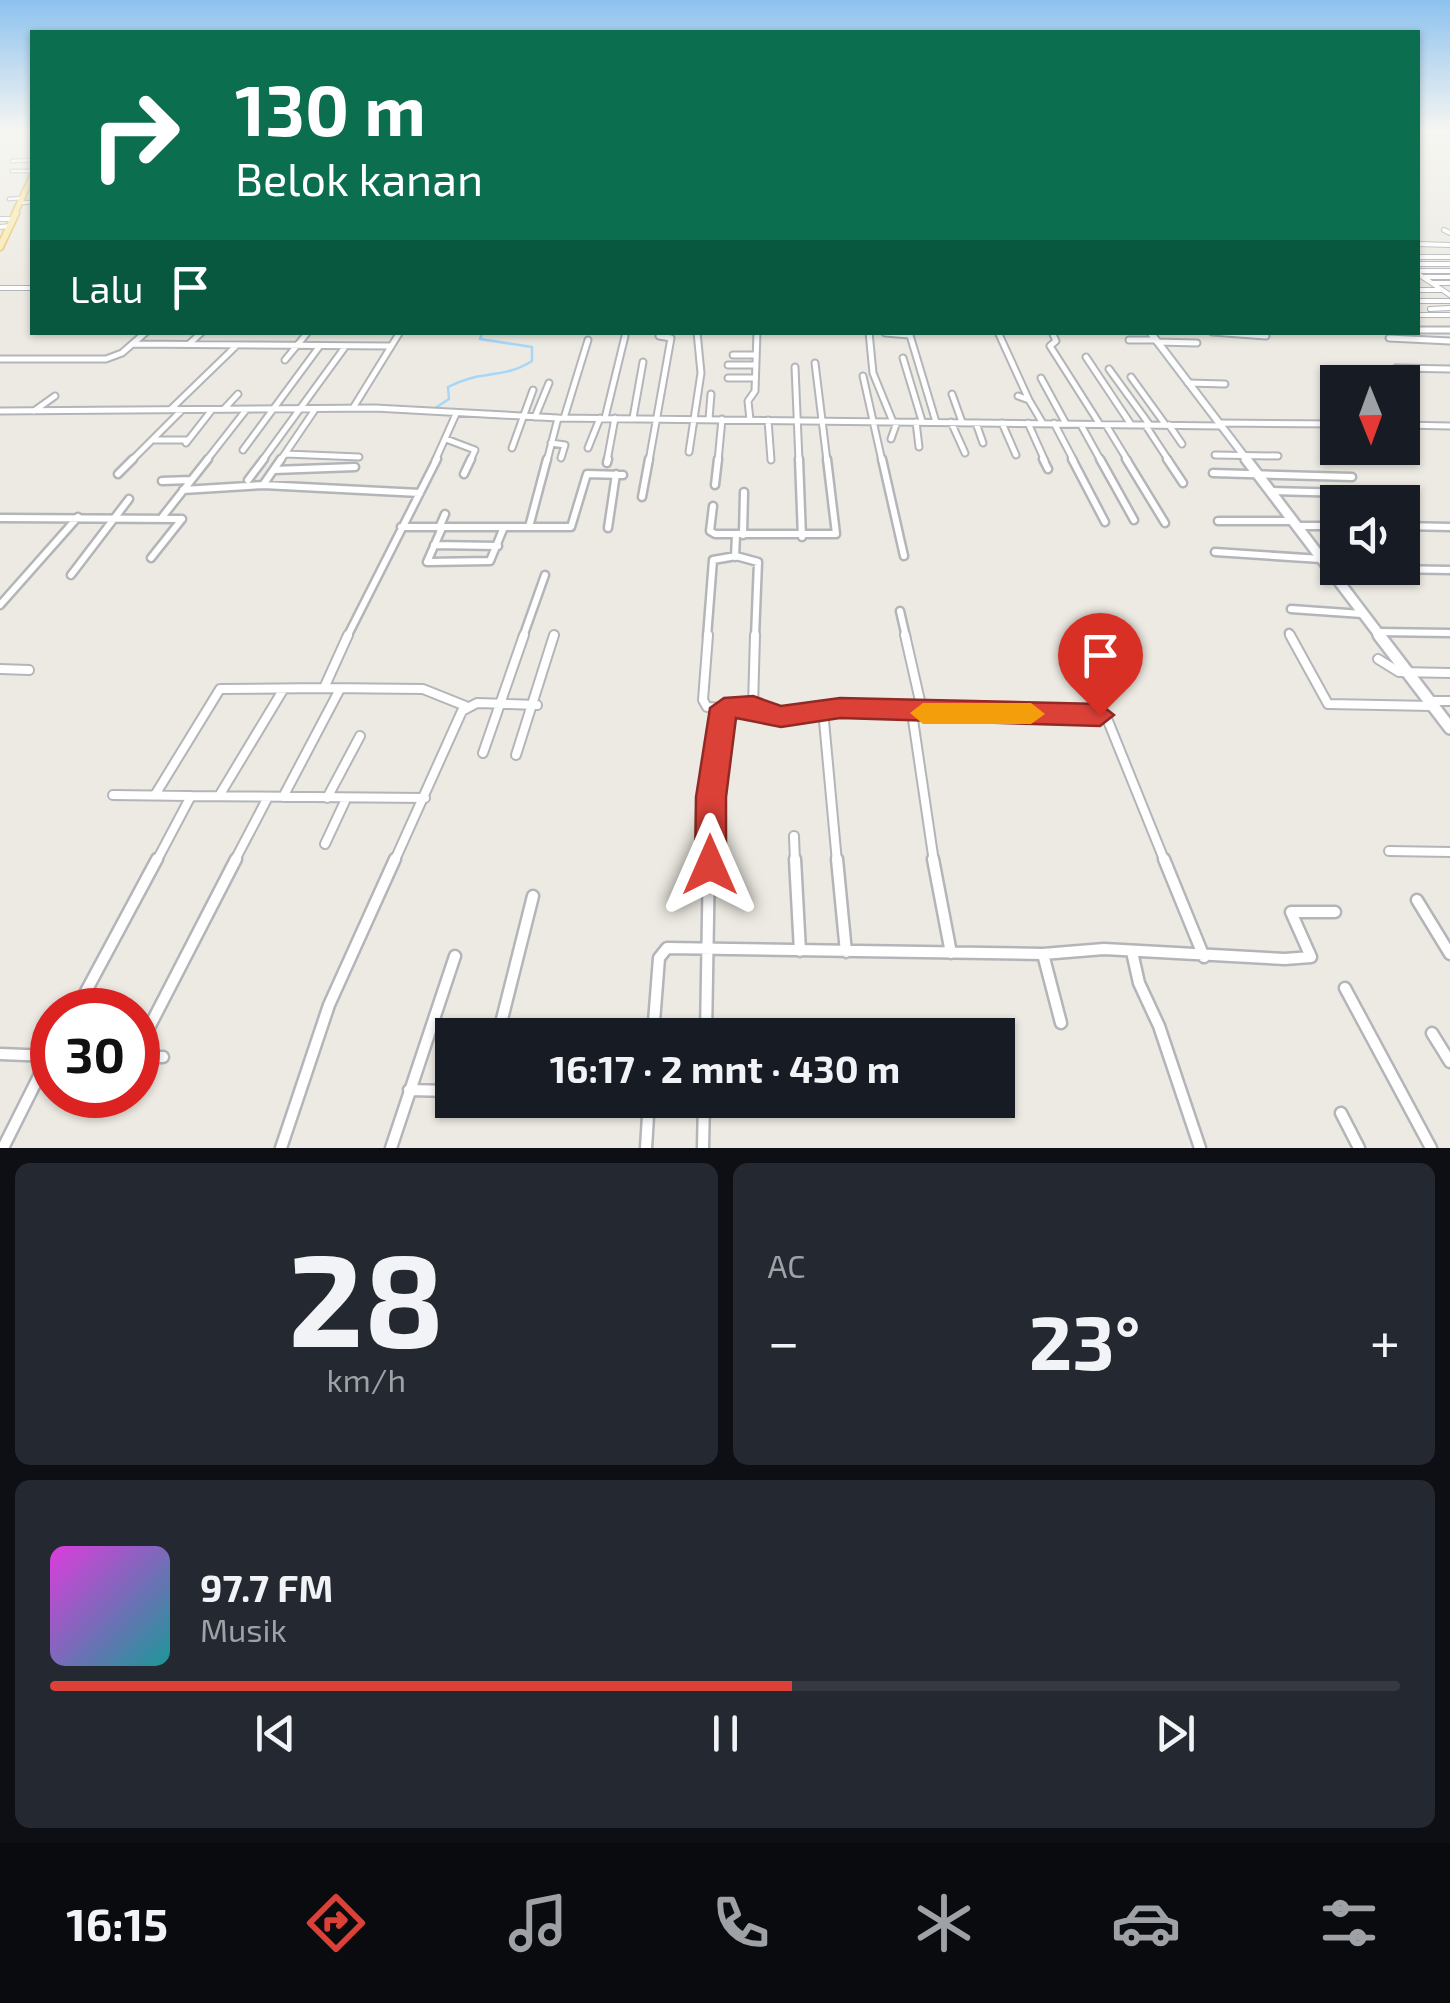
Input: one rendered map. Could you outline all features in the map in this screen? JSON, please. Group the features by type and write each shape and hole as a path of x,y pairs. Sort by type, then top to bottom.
{"main road":[{"path":"0,245 30,186"}],"street":[{"path":"9,199 30,202"},
{"path":"0,218 12,222"},
{"path":"0,226 12,222"},
{"path":"1444,230 1450,233"},
{"path":"1420,244 1450,245"},
{"path":"1420,270 1450,271"},
{"path":"1420,270 1450,271"},
{"path":"1431,283 1450,271"},
{"path":"1420,272 1448,294"},
{"path":"0,288 30,288"},
{"path":"1420,290 1448,294"},
{"path":"1420,301 1448,294"},
{"path":"1430,308 1450,312"},
{"path":"1420,315 1450,312"},
{"path":"1420,330 1450,330"},
{"path":"6,359 106,360 143,335"},
{"path":"188,345 199,335"},
{"path":"286,360 306,335"},
{"path":"353,408 398,335"},
{"path":"642,498 671,338 658,335"},
{"path":"690,452 702,342 698,335"},
{"path":"750,420 748,398 755,392 757,335"},
{"path":"869,335 873,373 895,422 891,439"},
{"path":"910,335 936,422"},
{"path":"999,335 1043,423"},
{"path":"1053,335 1056,341 1050,346 1165,523"},
{"path":"1252,335 1266,336"},
{"path":"588,448 602,418 625,336"},
{"path":"1154,338 1320,557"},
{"path":"1389,338 1450,341"},
{"path":"529,527 550,443 588,340"},
{"path":"1129,340 1197,342"},
{"path":"133,344 390,346"},
{"path":"170,410 236,346"},
{"path":"243,450 320,346"},
{"path":"248,480 346,346"},
{"path":"733,354 754,355"},
{"path":"1086,357 1130,424"},
{"path":"903,358 919,421 919,448"},
{"path":"633,418 643,362"},
{"path":"713,506 710,532 802,537 836,534 819,421 815,363"},
{"path":"728,365 754,365"},
{"path":"794,367 802,537"},
{"path":"1420,368 1450,369"},
{"path":"1109,369 1183,483"},
{"path":"863,376 904,556"},
{"path":"1131,376 1182,444"},
{"path":"728,378 754,378"},
{"path":"1041,378 1066,424"},
{"path":"535,417 549,382"},
{"path":"1188,383 1225,384"},
{"path":"512,448 532,390"},
{"path":"223,410 238,394"},
{"path":"709,420 711,394"},
{"path":"952,394 962,422"},
{"path":"33,412 55,396"},
{"path":"1018,396 1029,400"},
{"path":"162,517 254,398"},
{"path":"0,411 353,408 561,418 1167,426 1320,424"},
{"path":"118,474 181,410"},
{"path":"154,440 187,441 212,410"},
{"path":"262,485 315,410"},
{"path":"324,688 456,414"},
{"path":"607,463 615,418"},
{"path":"715,486 722,420"},
{"path":"768,420 771,460"},
{"path":"950,422 966,453"},
{"path":"976,423 983,443"},
{"path":"1002,423 1016,455"},
{"path":"1054,423 1105,522"},
{"path":"1028,424 1048,469"},
{"path":"1080,424 1134,520"},
{"path":"1420,425 1450,426"},
{"path":"446,439 474,446 464,474"},
{"path":"550,443 565,445 562,458"},
{"path":"285,454 359,457"},
{"path":"1215,455 1278,456"},
{"path":"274,470 328,470 336,464 354,467"},
{"path":"1213,473 1352,477"},
{"path":"400,528 571,527 587,474 619,474 608,528"},
{"path":"162,480 192,480"},
{"path":"183,490 262,485 420,493"},
{"path":"1270,491 1320,492"},
{"path":"735,557 744,492"},
{"path":"70,575 129,499"},
{"path":"445,514 427,562 484,563 493,559 504,527"},
{"path":"0,518 182,519 151,558"},
{"path":"0,605 78,518"},
{"path":"1218,521 1320,525"},
{"path":"1420,526 1450,527"},
{"path":"434,545 498,546"},
{"path":"1214,552 1320,563"},
{"path":"753,706 707,707 703,700 714,560 735,557 758,562 753,706 758,714 781,717 823,710 1072,714 1110,719 1204,957"},
{"path":"1420,569 1450,570"},
{"path":"483,753 545,576"},
{"path":"1341,585 1450,728"},
{"path":"1291,609 1364,614"},
{"path":"900,611 924,714"},
{"path":"1377,632 1450,633"},
{"path":"1289,633 1328,704 1450,701"},
{"path":"516,754 535,705 554,635"},
{"path":"1378,659 1396,672 1450,673"},
{"path":"0,669 29,670"},
{"path":"282,798 341,688"},
{"path":"219,796 284,689"},
{"path":"155,795 215,693 423,689 468,706 535,705"},
{"path":"281,1148 329,1005 426,798 458,718 468,706"},
{"path":"707,1018 709,832 724,708"},
{"path":"823,710 846,952"},
{"path":"912,713 926,821 951,953"},
{"path":"327,799 360,736"},
{"path":"113,794 426,798"},
{"path":"88,988 191,796"},
{"path":"160,1010 268,797"},
{"path":"325,844 346,799"},
{"path":"794,836 800,950"},
{"path":"1389,850 1450,852"},
{"path":"502,1018 533,896"},
{"path":"1417,900 1450,954"},
{"path":"654,1018 660,954 666,948 1043,954 1104,949 1204,957 1311,957 1291,912 1335,912"},
{"path":"1132,952 1139,982 1159,1026 1200,1148"},
{"path":"1043,954 1061,1023"},
{"path":"391,1148 455,956"},
{"path":"1345,988 1431,1148"},
{"path":"1432,1033 1450,1062"},
{"path":"0,1054 30,1054"},
{"path":"408,1090 435,1091"},
{"path":"2,1148 30,1094"},
{"path":"1341,1113 1359,1148"},
{"path":"646,1148 648,1118"},
{"path":"703,1148 704,1118"}],"waterway":[{"path":"432,410 449,399 448,387 460,381 511,371 532,361 532,347 480,339 482,335"}],"slow traffic":[{"path":"923,713 1031,714"}],"route":[{"path":"710,865 711,797 724,708 753,706 758,714 781,717 830,708 924,714 1100,715"}]}
